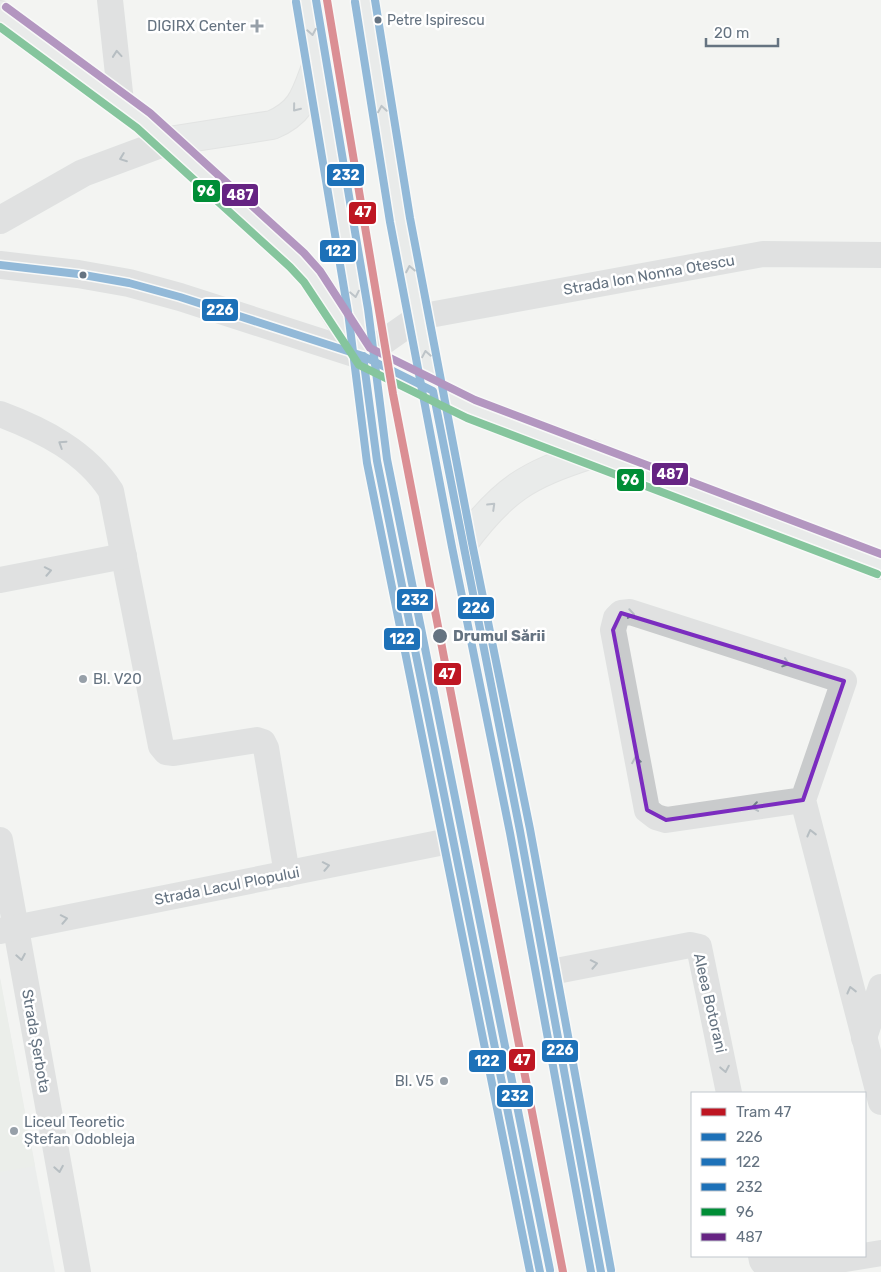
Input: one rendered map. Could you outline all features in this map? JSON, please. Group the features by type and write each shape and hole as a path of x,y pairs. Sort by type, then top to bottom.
{"main road":[{"path":"306,0 358,311 377,461 540,1272"},
{"path":"364,0 400,220 546,973 601,1272"},
{"path":"0,15 121,102 168,141 312,276 364,356 471,410 592,454 881,565"},
{"path":"168,141 272,125 287,118 298,109 317,64"},
{"path":"462,545 485,512 502,496 535,474 592,454"}],"street":[{"path":"110,0 121,102"},
{"path":"0,220 83,173 168,141"},
{"name":"Strada Ion Nonna Otescu","path":"419,317 763,254 881,255"},
{"path":"0,265 78,274 129,283 180,297 364,356 419,317"},
{"path":"0,396 11,418 57,440 100,474 111,491 161,746 166,752 174,753 257,740 263,742 266,748 287,874"},
{"path":"0,580 124,556"},
{"path":"803,800 666,820 656,817 646,810 613,630 616,618 621,613 630,612 844,681 803,800 881,1102"},
{"name":"Strada Șerbota","path":"0,840 8,930 78,1272"},
{"name":"Strada Lacul Plopului","path":"8,930 454,840"},
{"name":"Aleea Botorani","path":"546,973 690,945 699,947 729,1092"},
{"path":"864,1038 881,987"},
{"path":"866,1256 881,1253"},
{"path":"761,1257 762,1262 769,1270 857,1257"}],"highlighted area":[{"path":"621,613 844,681 803,800 666,820 647,810 613,630"}],"shaded area":[{"name":"Liceul Teoretic Ștefan Odobleja","path":"0,978 35,1166 55,1272 0,1272"},
{"path":"0,978 35,1166 0,1172"}],"tram line":[{"name":"47","path":"327,0 393,394 563,1272"}],"transit line":[{"name":"232","path":"316,0 368,309 387,459 550,1270"},
{"name":"232","path":"375,0 410,218 472,543 530,829 611,1270"},
{"name":"122","path":"296,2 348,312 367,463 530,1272"},
{"name":"122","path":"355,2 390,222 452,547 510,833 591,1272"},
{"name":"487","path":"6,7 150,113 304,253 320,271 370,348 475,400 881,554"},
{"name":"96","path":"0,27 137,128 290,267 304,282 359,365 467,418 877,574"},
{"name":"226","path":"0,265 78,274 129,283 180,297 363,356 433,391 520,831 601,1272"},
{"name":"226","path":"363,356 377,461 540,1272"}],"place":[{"name":"Petre Ispirescu","path":"378,20"},
{"name":"DIGIRX Center","path":"257,26"},
{"name":"Drumul Sării","path":"440,636"},
{"name":"Bl. V20","path":"83,679"},
{"name":"Bl. V5","path":"444,1081"},
{"name":"Liceul Teoretic Ștefan Odobleja","path":"14,1131"}]}
